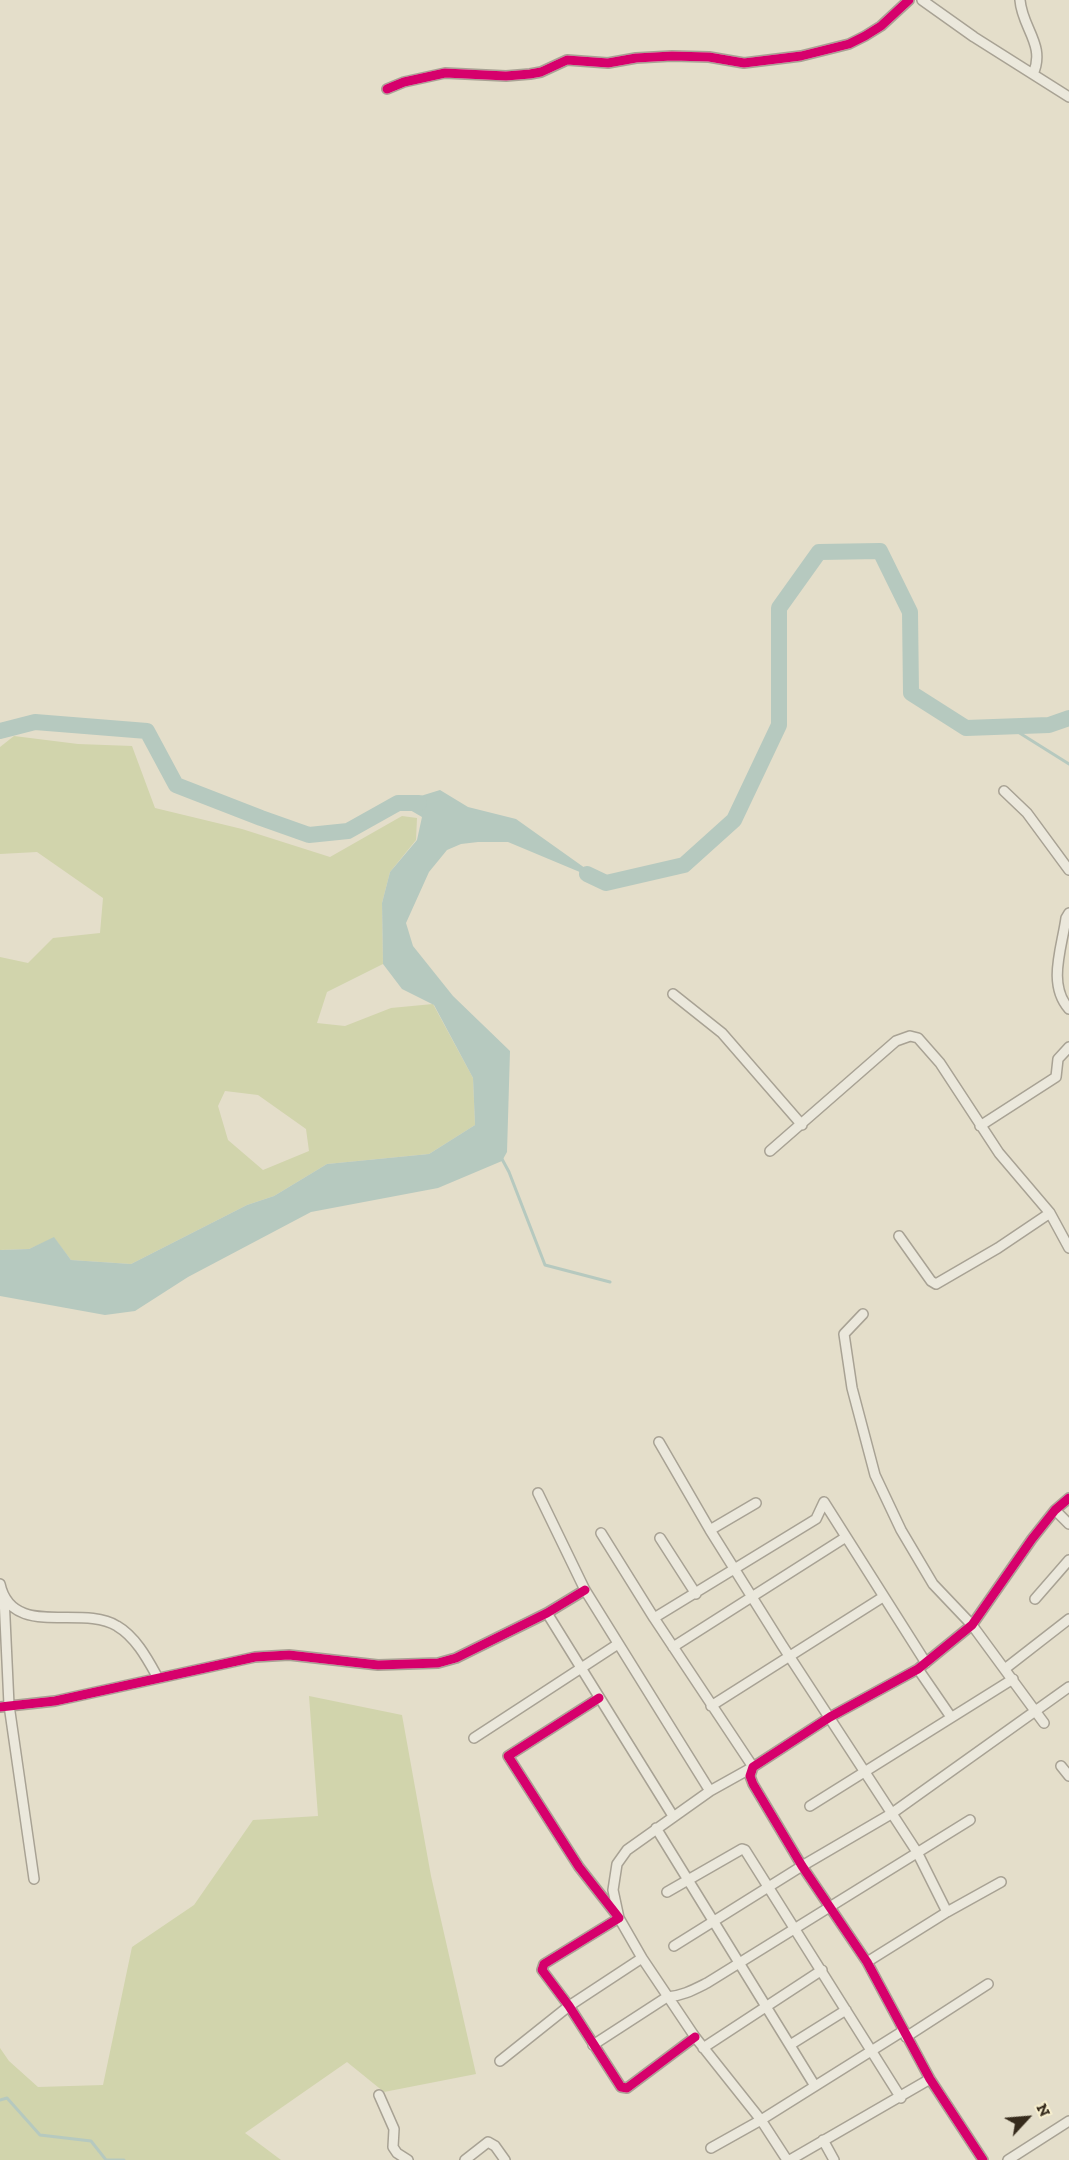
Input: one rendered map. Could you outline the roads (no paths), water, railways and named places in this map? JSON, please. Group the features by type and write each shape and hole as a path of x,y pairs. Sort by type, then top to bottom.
{"street":[{"path":"387,89 404,82 445,73 506,76 530,74 541,72 567,60 608,63 636,58 672,56 709,57 744,63 801,56 849,44 865,36 881,26 909,0"},
{"path":"922,0 974,37 1069,98"},
{"path":"1020,0 1023,16 1035,40 1038,53 1038,63 1033,74"},
{"path":"1004,791 1027,813 1069,870"},
{"path":"1069,913 1066,918 1056,980 1059,994 1069,1009"},
{"path":"674,994 722,1034 802,1125"},
{"path":"770,1151 896,1041 910,1036 918,1038 940,1063 999,1153 1050,1213 1069,1248"},
{"path":"980,1126 1056,1077 1058,1059 1069,1047"},
{"path":"899,1236 931,1281 936,1284 998,1248 1050,1213"},
{"path":"863,1314 844,1334 852,1388 875,1475 902,1530 933,1584 972,1624 1044,1723"},
{"path":"659,1442 734,1569 917,1852 947,1912"},
{"path":"538,1492 585,1590 710,1791"},
{"path":"619,1918 613,1890 617,1864 627,1850 710,1791 753,1767 830,1717 922,1666 972,1624 1055,1510 1069,1498"},
{"path":"654,1618 816,1519 824,1502 883,1597 951,1717"},
{"path":"710,1530 756,1503"},
{"path":"1055,1510 1069,1524"},
{"path":"601,1533 711,1706 753,1767"},
{"path":"673,1647 846,1537"},
{"path":"660,1538 696,1594"},
{"path":"1035,1599 1069,1560"},
{"path":"0,1584 4,1598 4,1706 34,1879"},
{"path":"4,1706 55,1701 255,1657 289,1655 378,1665 438,1664 456,1658 547,1613 585,1590"},
{"path":"711,1706 883,1597"},
{"path":"4,1598 21,1614 57,1618 96,1618 117,1626 146,1656 158,1678"},
{"path":"547,1613 673,1816"},
{"path":"1006,1668 1069,1619"},
{"path":"474,1738 618,1644"},
{"path":"810,1806 1013,1679"},
{"path":"674,1946 802,1866 891,1814 1069,1687"},
{"path":"599,1698 508,1756 579,1867 619,1918 667,1997 703,2048 762,2120 788,2160 901,2098 930,2079"},
{"path":"1061,1766 1069,1776"},
{"path":"753,1767 750,1776 753,1784 802,1866 867,1962 930,2079 983,2160"},
{"path":"593,2045 667,1997 692,1991 970,1820"},
{"path":"656,1828 815,2086"},
{"path":"667,1892 742,1849 745,1850 901,2098"},
{"path":"867,1962 1000,1882"},
{"path":"619,1918 542,1966 542,1970 621,2087 627,2088 695,2037"},
{"path":"500,2061 568,2006 642,1959"},
{"path":"703,2048 822,1970"},
{"path":"711,2148 762,2120 871,2050 905,2034 988,1984"},
{"path":"790,2045 846,2010"},
{"path":"379,2095 394,2129 393,2147 397,2153 408,2160"},
{"path":"1008,2160 1069,2121"},
{"path":"823,2140 834,2160"},
{"path":"465,2160 488,2142 495,2146 505,2160"}],"waterway":[{"path":"587,874 606,883 684,865 734,820 779,725 779,608 819,552 880,551 910,612 911,693 966,728 1049,725 1069,718"},
{"path":"0,731 35,722 147,731 176,785 309,835 348,831 398,803 419,803"},
{"path":"1010,727 1069,764"},
{"path":"502,1159 545,1265 610,1282"},
{"path":"0,2100 7,2098 40,2135 91,2141 106,2160 124,2160"}]}
